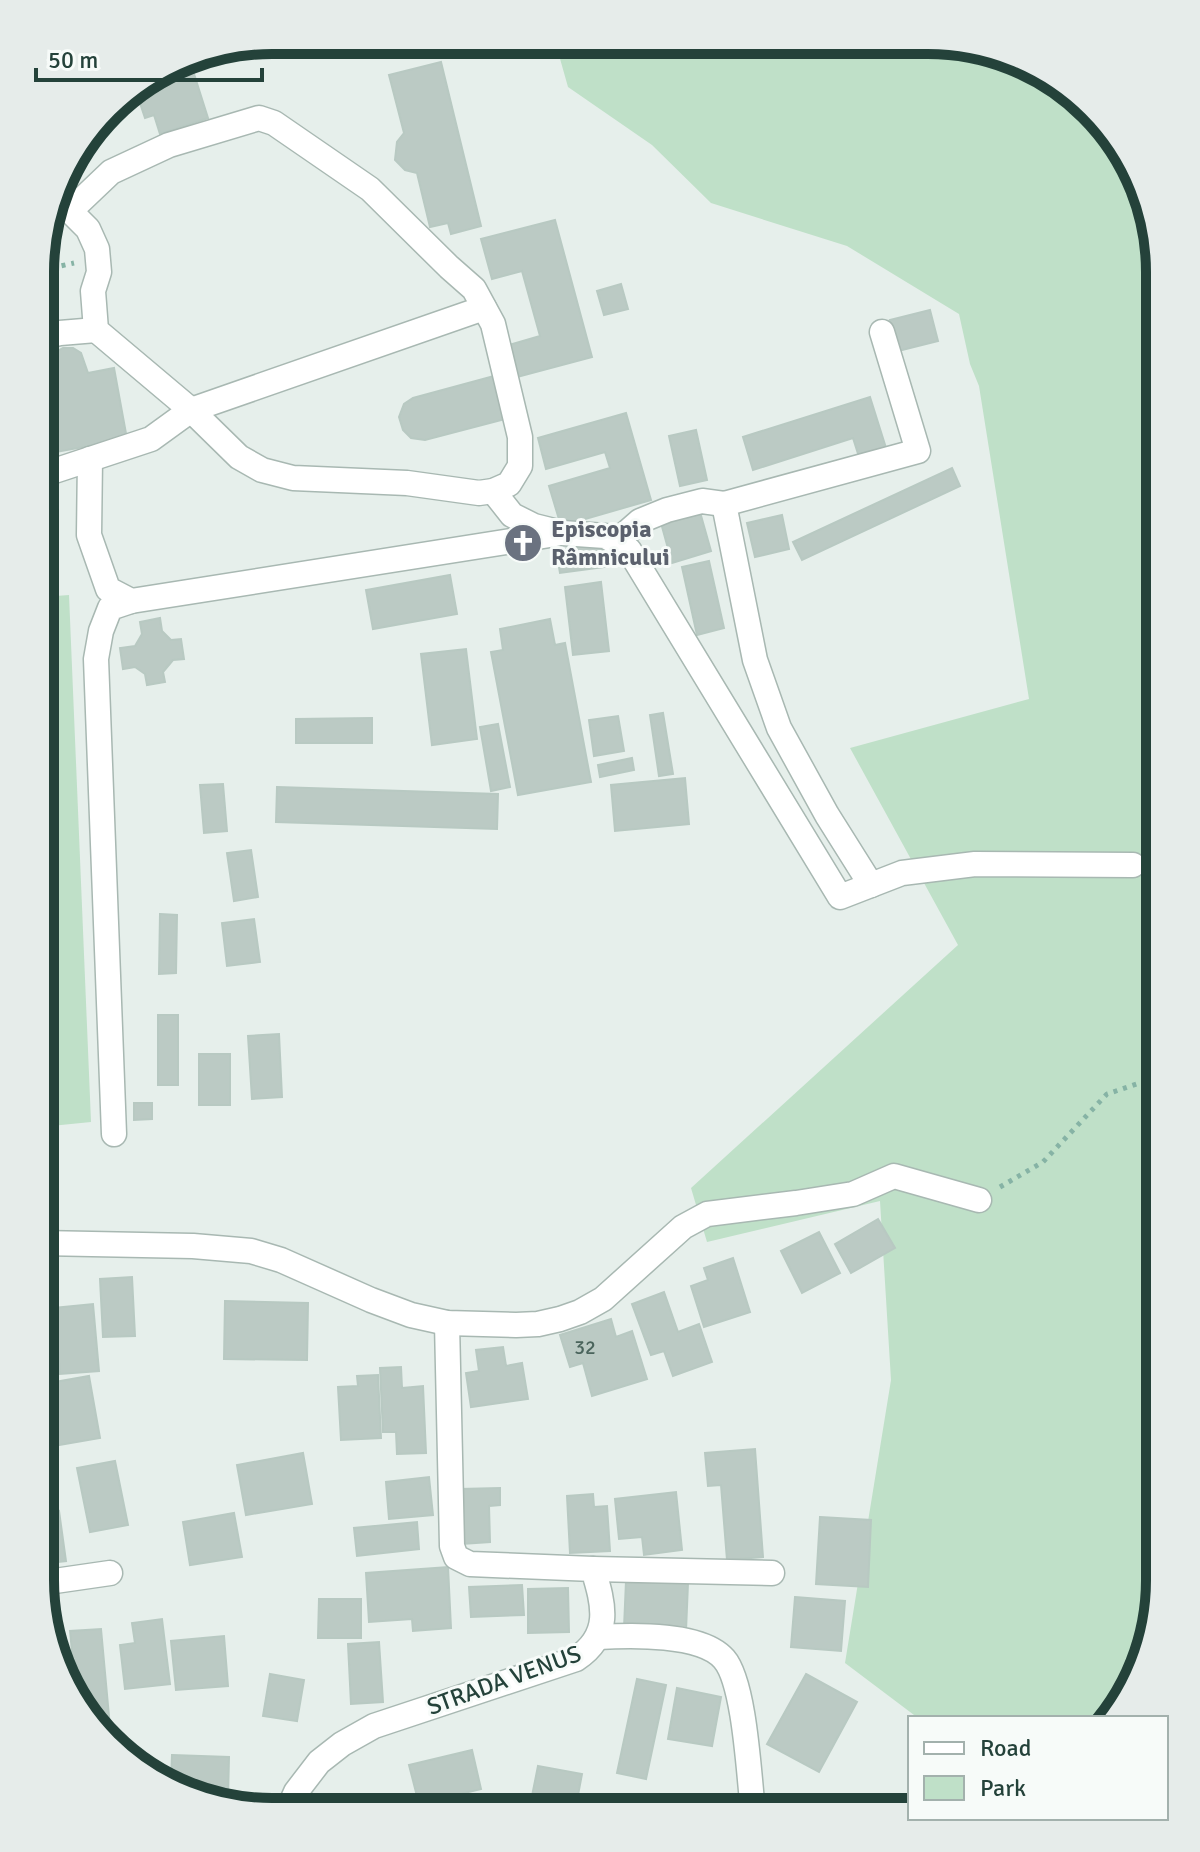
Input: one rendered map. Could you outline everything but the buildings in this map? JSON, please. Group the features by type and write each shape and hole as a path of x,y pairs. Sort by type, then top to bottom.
{"street":[{"path":"54,334 96,330 191,410 239,457 262,470 293,478 407,483 479,493 509,484 520,466 520,437 493,324 474,289 370,189 274,123 259,118 169,145 111,172 63,209"},
{"path":"62,212 88,229 97,249 99,272 93,291 96,330"},
{"path":"54,471 151,439 191,410 484,308"},
{"path":"616,542 640,521 667,510 702,501 724,504 918,451 882,332"},
{"path":"90,459 89,535 108,589 131,601"},
{"path":"493,491 512,515 534,526 562,533 605,536 629,550 840,897 902,873 975,864 1133,865"},
{"path":"724,504 755,660 779,728 827,815 871,885"},
{"path":"114,1134 96,659 101,631 110,608 131,601 562,533"},
{"path":"54,1243 193,1246 251,1251 281,1260 411,1315 447,1323 538,1324 580,1312 603,1299 683,1227 707,1214 853,1194 894,1176 979,1200"},
{"path":"447,1323 452,1546 456,1557 470,1564 772,1573"},
{"name":"STRADA VENUS","path":"293,1798 319,1762 342,1744 374,1726 576,1659 590,1649 598,1637 602,1615 601,1594 593,1569"},
{"path":"54,1581 110,1573"},
{"path":"598,1637 629,1635 675,1638 702,1644 724,1658 735,1681 743,1719 752,1798"}],"path":[{"path":"979,1200 1043,1162 1107,1094 1146,1081"}],"green space":[{"path":"559,54 928,54 984,61 1037,83 1082,118 1117,163 1139,216 1146,272 1146,1594 1134,1650 1123,1676 1098,1716 915,1716 845,1663 891,1380 880,1201 707,1242 691,1188 958,945 850,748 1029,699 979,386 970,364 959,314 847,246 711,203 652,145 568,87"},
{"path":"69,595 91,1122 54,1126 54,596"}],"place":[{"name":"Episcopia Râmnicului","path":"523,543"}]}
